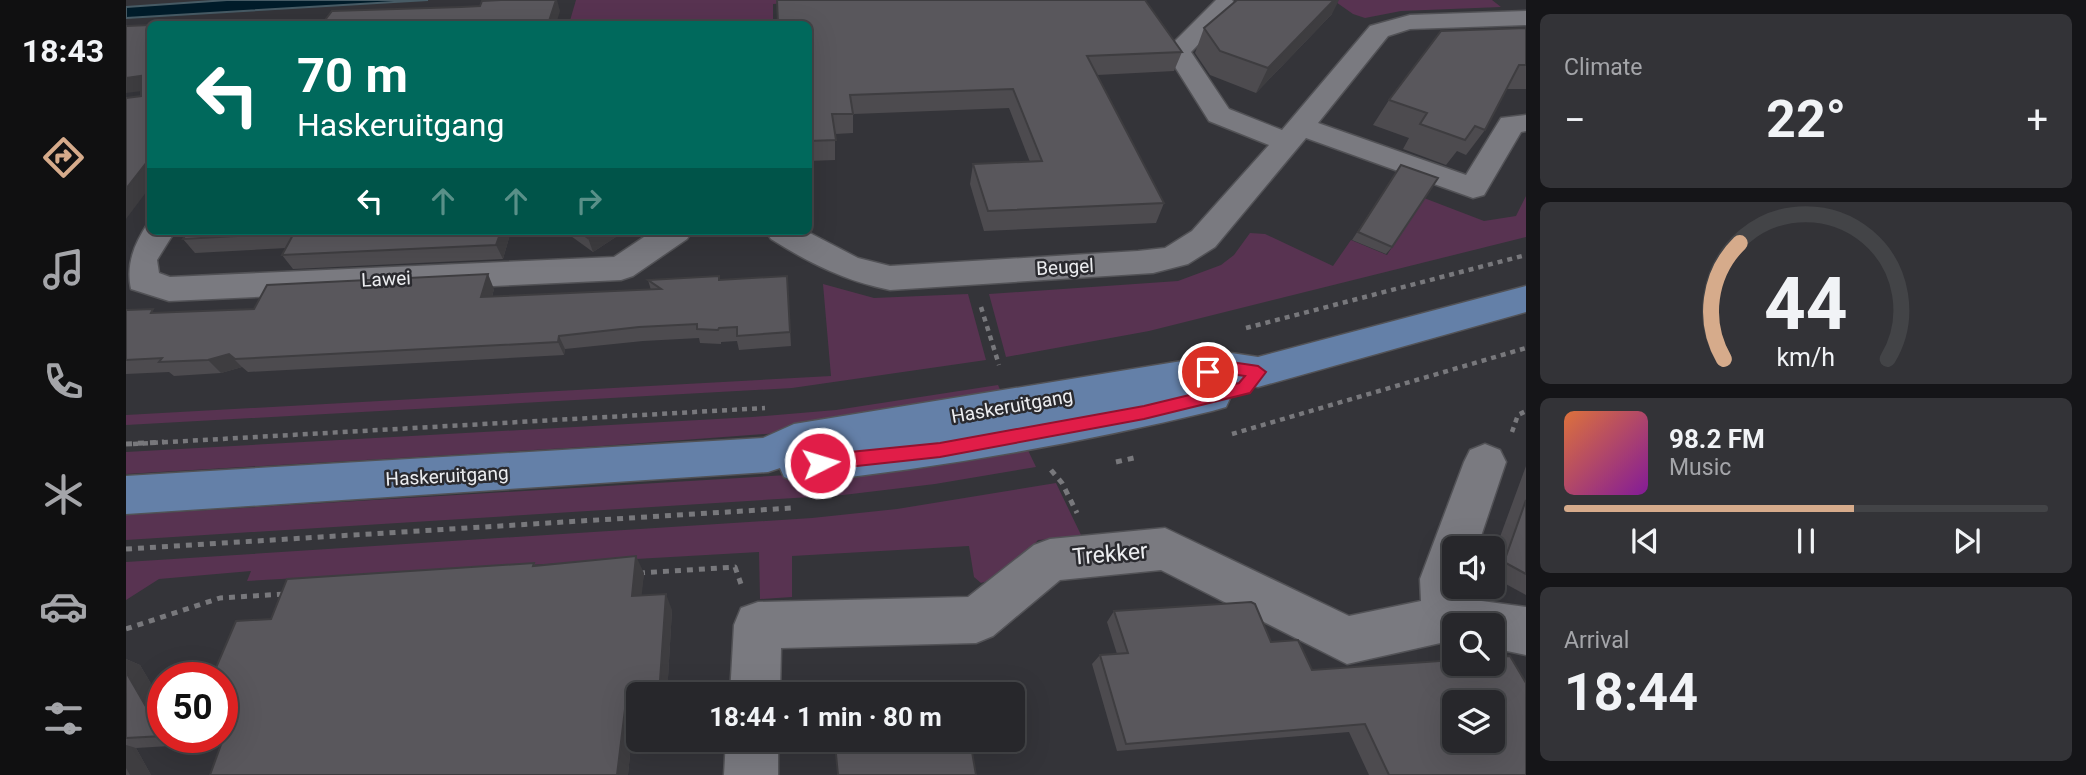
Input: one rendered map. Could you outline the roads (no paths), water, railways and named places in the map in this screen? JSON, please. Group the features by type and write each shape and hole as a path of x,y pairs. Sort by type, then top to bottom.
{"main road":[{"name":"Haskeruitgang","path":"126,495 768,455 794,465 977,444 1144,412 1244,388 1258,372 1526,299"}],"street":[{"path":"1224,5 1178,51 1219,116 1294,134 1473,188 1511,124 1526,123"},
{"name":"Beugel","path":"789,235 836,263 862,274 890,278 1160,261 1178,257 1197,246 1379,31 1410,22 1526,18"},
{"name":"Lawei","path":"156,235 140,260 143,280 169,289 621,268 670,235"},
{"path":"1468,613 1443,579 1485,462"},
{"name":"Trekker","path":"755,682 758,625 976,620 1050,560 1165,549 1347,640 1442,627"},
{"name":"Trekker","path":"1505,628 1526,631"},
{"path":"751,775 752,752"}],"water":[{"path":"227,0 428,0 126,18 126,7"}]}
